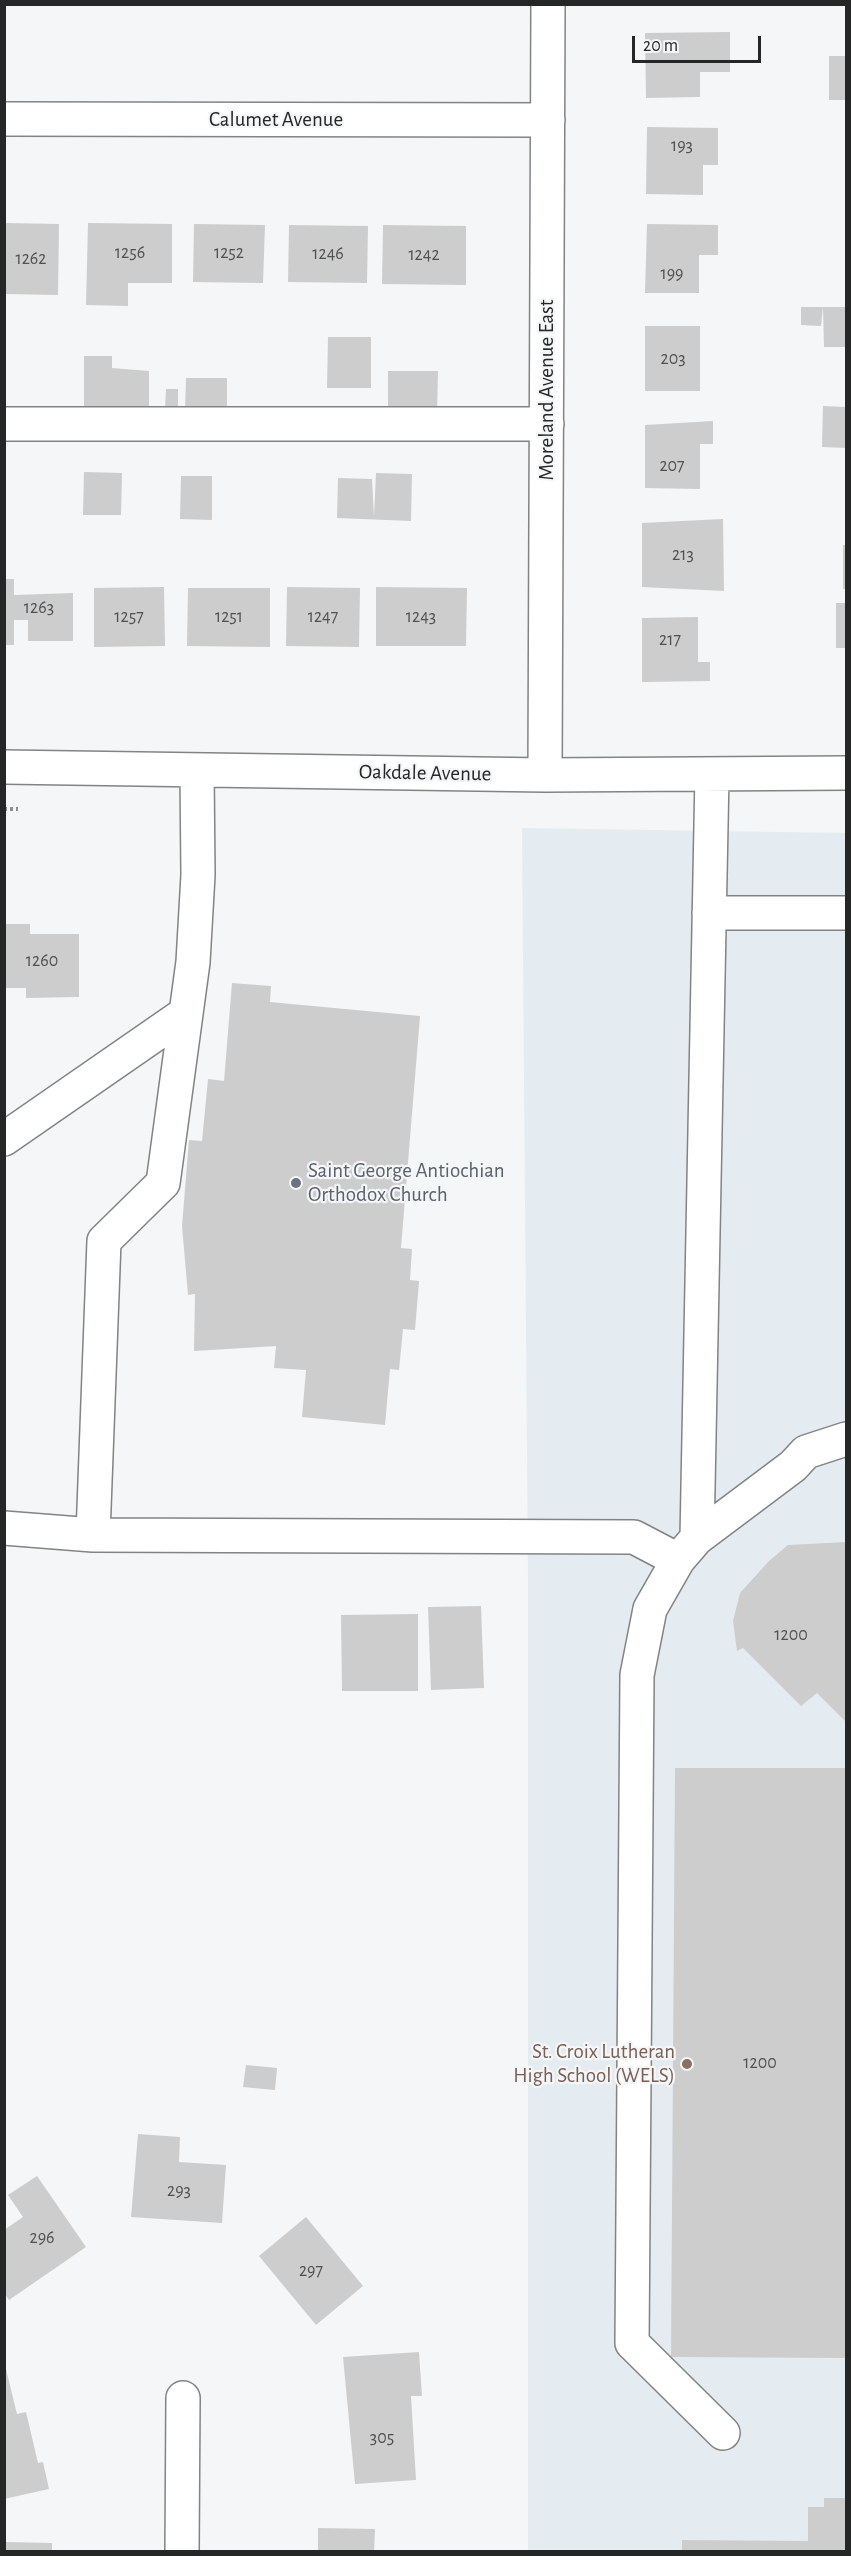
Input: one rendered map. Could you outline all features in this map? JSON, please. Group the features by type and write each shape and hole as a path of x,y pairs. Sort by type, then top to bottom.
{"street":[{"name":"Moreland Avenue East","path":"545,775 548,4"},
{"name":"Calumet Avenue","path":"4,119 548,120"},
{"path":"4,424 547,424"},
{"name":"Oakdale Avenue","path":"4,767 545,775 846,773"},
{"path":"93,1535 104,1241 163,1183 193,962 198,875 197,770"},
{"path":"688,1549 712,774"},
{"path":"709,913 846,913"},
{"path":"4,1139 186,1013"},
{"path":"723,2433 632,2343 637,1675 650,1610 688,1549 794,1466 806,1452 846,1439"},
{"path":"4,1528 93,1535 634,1537 688,1549"},
{"path":"182,2552 183,2398"}],"shaded area":[{"name":"St. Croix Lutheran High School (WELS)","path":"522,828 846,833 846,2551 528,2551 528,1577"}],"building":[{"path":"730,32 730,72 700,72 700,97 646,98 645,33"},
{"path":"829,56 846,56 846,100 829,100"},
{"path":"647,127 718,128 718,165 703,165 703,195 646,194"},
{"path":"4,223 59,224 58,295 4,294"},
{"path":"88,223 172,224 172,283 128,283 128,306 86,305"},
{"path":"194,224 265,225 263,283 193,282"},
{"path":"647,224 718,225 718,255 699,255 699,293 645,293"},
{"path":"289,225 368,226 367,283 288,282"},
{"path":"383,225 466,226 466,285 382,284"},
{"path":"801,307 823,307 821,326 801,325"},
{"path":"823,307 846,307 846,347 824,347"},
{"path":"645,326 700,326 700,391 645,391"},
{"path":"328,337 371,337 371,388 327,388"},
{"path":"84,356 112,356 112,368 149,371 149,410 84,408"},
{"path":"388,371 438,371 437,415 388,414"},
{"path":"186,378 227,378 227,412 185,412"},
{"path":"166,389 178,389 178,409 165,409"},
{"path":"823,406 846,407 846,448 822,447"},
{"path":"713,421 713,444 700,444 700,489 645,488 645,425"},
{"path":"84,472 122,473 121,515 83,515"},
{"path":"376,473 412,474 411,521 337,518 338,478 372,479 374,517"},
{"path":"181,476 212,476 212,520 180,519"},
{"path":"723,519 724,591 642,587 642,523"},
{"path":"843,545 846,545 846,589 843,589"},
{"path":"4,579 14,579 14,595 73,593 73,641 28,641 28,620 14,620 14,645 4,645"},
{"path":"164,587 165,646 94,647 94,588"},
{"path":"287,587 360,588 359,647 286,646"},
{"path":"376,587 467,588 466,646 376,646"},
{"path":"188,588 270,588 270,647 187,646"},
{"path":"836,603 846,603 846,648 836,648"},
{"path":"698,617 698,662 710,662 710,681 642,682 642,618"},
{"path":"4,924 30,924 30,934 79,934 79,997 26,998 26,988 4,988"},
{"name":"Saint George Antiochian Orthodox Church","path":"232,983 271,986 270,1002 420,1016 401,1248 412,1249 410,1280 419,1281 415,1330 403,1329 399,1370 390,1369 385,1425 302,1417 306,1370 274,1368 276,1346 194,1351 195,1294 188,1295 182,1226 189,1140 202,1141 208,1079 224,1081"},
{"path":"846,1542 846,1722 817,1693 801,1706 743,1648 737,1651 733,1621 740,1593 769,1561 788,1545"},
{"path":"481,1606 484,1688 431,1690 428,1607"},
{"path":"418,1614 418,1691 342,1691 341,1615"},
{"path":"675,1768 846,1768 846,2358 671,2357"},
{"path":"246,2065 277,2068 275,2090 243,2087"},
{"path":"138,2134 180,2137 179,2162 226,2165 222,2223 131,2217"},
{"path":"37,2176 86,2247 9,2300 4,2293 4,2230 23,2217 8,2195"},
{"path":"306,2217 363,2286 316,2325 259,2256"},
{"path":"419,2352 422,2396 411,2396 416,2480 355,2484 343,2357"},
{"path":"4,2361 17,2414 26,2412 38,2463 43,2462 49,2489 4,2499"},
{"path":"824,2498 846,2498 846,2552 682,2552 682,2540 808,2541 808,2507 824,2507"},
{"path":"318,2528 375,2529 374,2552 318,2552"},
{"path":"4,2542 52,2543 52,2552 4,2552"}],"place":[{"name":"Saint George Antiochian Orthodox Church","path":"296,1183"},
{"name":"St. Croix Lutheran High School (WELS)","path":"687,2064"}]}
